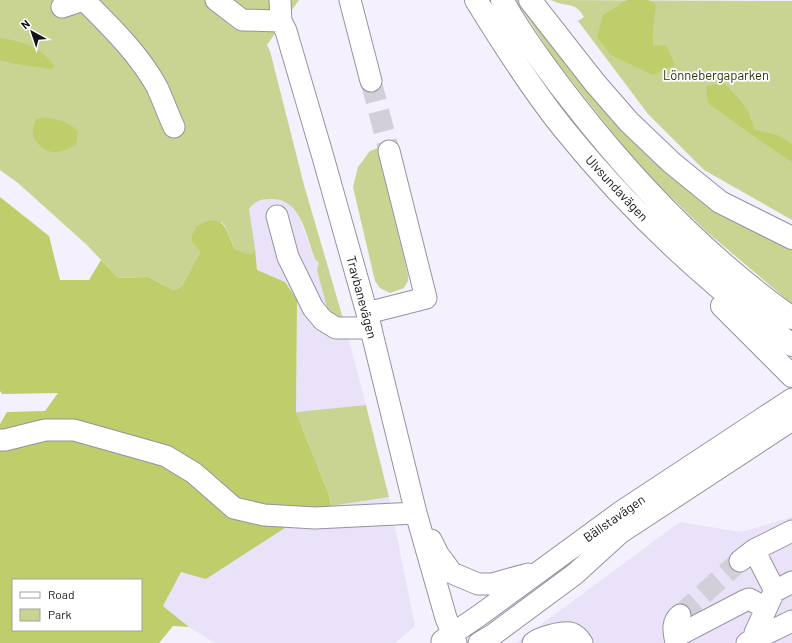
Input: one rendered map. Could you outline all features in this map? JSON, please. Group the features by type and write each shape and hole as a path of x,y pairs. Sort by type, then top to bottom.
{"main road":[{"name":"Ulvsundavägen","path":"476,0 526,77 563,128 609,181 657,231 699,270 763,324 792,345"},
{"name":"Ulvsundavägen","path":"502,0 545,67 637,180 681,225 768,301 792,318"},
{"path":"530,0 595,83 629,122 672,163 720,202 792,238"},
{"path":"631,203 715,300 792,376"}],"street":[{"path":"62,7 83,0 113,30 142,65 156,87 174,127"},
{"path":"216,0 242,20 284,26"},
{"name":"Travbanevägen","path":"280,0 284,26 369,320 416,513 446,618 449,640"},
{"path":"350,0 371,81"},
{"path":"277,216 288,257 313,308 322,320 336,328 369,320 426,298 389,151"},
{"name":"Bällstavägen","path":"449,640 540,570 622,511 792,399"},
{"name":"Bällstavägen","path":"479,643 494,634 575,574 620,533 792,420"},
{"path":"0,440 45,430 74,430 166,456 194,473 234,508 264,515 315,518 416,513 438,554 452,572 478,584 492,584 540,570"},
{"path":"778,594 747,555 792,531"},
{"path":"680,615 674,622 675,640 744,601 778,594"},
{"path":"751,641 778,594"},
{"path":"751,641 792,621"},
{"path":"533,643 537,640 556,635 571,633 580,639 582,643"}],"shaded area":[{"path":"265,199 275,199 286,202 298,215 315,259 319,263 344,322 366,405 296,412 297,300 285,282 257,270 249,209 254,203"},
{"path":"389,497 415,626 395,643 215,643 189,627 163,606 181,572 311,511 331,506"},
{"path":"792,517 792,643 516,643 680,522 741,532"}],"green space":[{"path":"0,0 299,0 267,45 270,51 304,185 344,322 329,315 317,270 319,263 315,259 305,230 296,211 281,200 261,200 256,202 249,209 255,249 252,254 246,254 235,249 225,226 221,222 183,284 178,289 173,290 148,277 118,278 88,246 18,183 0,170"},
{"path":"516,0 524,0 599,98 792,245 792,304 707,232 640,167 555,60"},
{"name":"Lönnebergaparken","path":"551,0 792,1 792,220 704,170 648,114 578,21 584,17 581,12 573,6"},
{"path":"627,0 648,0 656,4 653,29 653,46 666,45 675,65 653,75 611,55 597,37 603,15"},
{"path":"0,38 16,41 30,46 49,59 54,66 52,69 16,64 0,60"},
{"path":"724,83 748,111 755,130 777,135 792,144 792,162 708,103 706,86"},
{"path":"45,118 63,121 78,131 76,145 63,151 55,152 48,151 41,147 34,138 33,129 36,119"},
{"path":"377,148 408,275 408,281 404,288 390,293 380,288 375,281 353,187 358,167 370,151"},
{"path":"0,197 49,236 60,280 89,280 101,260 118,278 148,277 173,290 178,289 183,284 201,252 192,242 192,235 197,226 213,220 219,221 226,229 235,249 247,254 252,254 255,249 257,270 285,282 297,300 296,412 328,492 331,506 311,511 206,579 181,572 163,606 189,627 173,626 159,643 0,643 0,424 7,412 45,411 58,393 2,394 0,391"},
{"path":"366,405 389,497 331,506 328,492 296,412"}],"tunnel":[{"path":"371,81 389,151"},
{"path":"680,615 740,561"}]}
